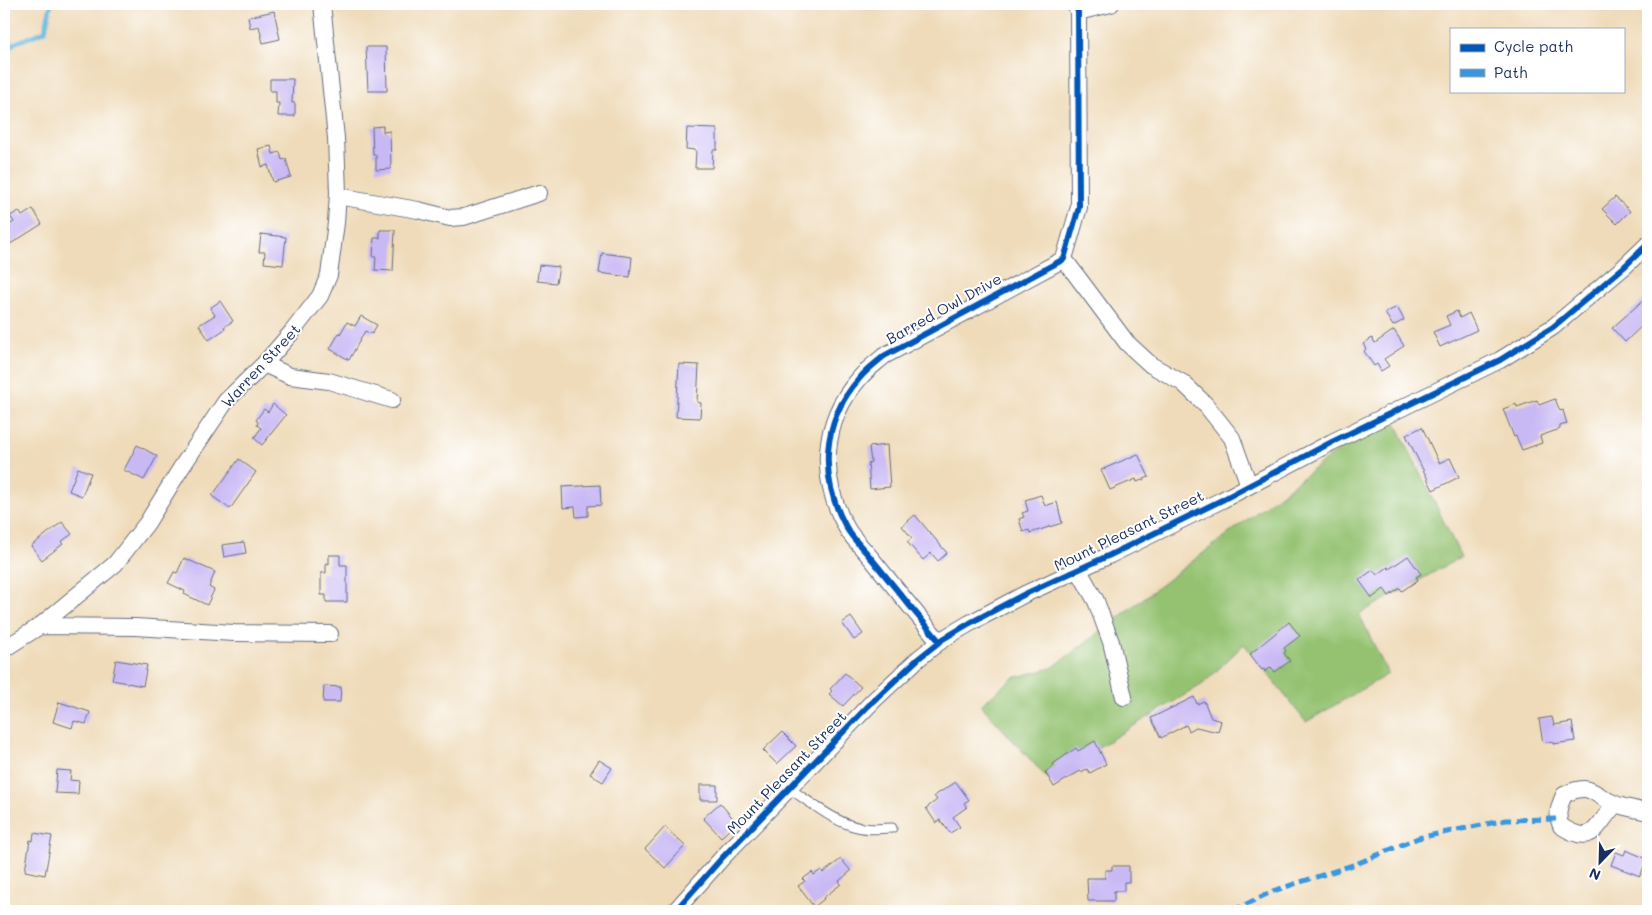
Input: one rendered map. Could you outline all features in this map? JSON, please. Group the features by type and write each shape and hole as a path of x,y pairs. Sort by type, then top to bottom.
{"street":[{"name":"Warren Street","path":"4,649 40,626 115,564 147,523 186,460 226,401 264,364 308,313 320,296 329,275 338,196 336,138 322,4"},
{"path":"1111,4 1077,8 1080,207 1064,259 1127,343 1151,365 1183,383 1205,404 1232,438 1249,486"},
{"path":"338,196 418,210 450,218 464,217 539,193"},
{"name":"Mount Pleasant Street","path":"675,911 822,753 896,679 940,642 997,608 1249,486 1360,428 1493,364 1527,345 1553,328 1577,308 1648,244"},
{"name":"Barred Owl Drive","path":"940,642 847,528 836,504 829,481 830,432 840,405 859,378 884,356 1064,259"},
{"path":"264,364 290,376 329,381 392,400"},
{"path":"1078,569 1096,601 1111,642 1124,697"},
{"path":"40,626 135,627 234,634 330,634"},
{"path":"1616,804 1648,812"}],"lane":[{"path":"790,789 849,825 867,829 892,828"}],"green space":[{"path":"1390,411 1461,557 1359,614 1388,674 1306,722 1244,644 1203,684 1047,778 981,705 1013,678 1052,668"}],"building":[{"path":"274,11 280,39 263,43 259,26 250,28 248,17"},
{"path":"366,47 386,47 387,91 368,91"},
{"path":"270,79 293,79 292,103 295,103 295,116 278,116 279,103 276,103 276,91 270,91"},
{"path":"383,126 383,132 390,131 391,169 376,170 376,155 373,155 372,127"},
{"path":"687,128 717,129 717,150 713,150 712,168 695,168 696,150 686,149"},
{"path":"271,146 273,154 280,152 282,160 286,159 291,177 273,182 268,165 262,167 258,149"},
{"path":"1615,197 1630,211 1617,224 1602,209"},
{"path":"33,209 42,224 4,248 4,228 14,222 10,216 19,211 22,216"},
{"path":"380,230 395,230 393,271 375,270 376,257 373,257 374,238 380,238"},
{"path":"261,234 286,237 283,265 264,263 265,252 259,252"},
{"path":"602,253 632,257 630,277 599,273"},
{"path":"539,265 559,267 556,283 537,281"},
{"path":"1648,296 1648,320 1625,342 1612,328"},
{"path":"220,301 233,321 209,340 199,325 215,315 210,308"},
{"path":"1397,307 1404,320 1393,326 1385,313"},
{"path":"1457,311 1460,318 1469,313 1477,330 1440,347 1433,332 1450,325 1446,316"},
{"path":"361,316 377,325 372,334 365,331 349,360 330,349 347,322 355,326"},
{"path":"1394,330 1404,346 1384,359 1389,366 1381,371 1377,364 1374,366 1364,351 1366,349 1363,344 1372,338 1375,343"},
{"path":"679,364 699,365 697,402 701,403 700,418 676,417"},
{"path":"1555,399 1560,411 1563,410 1567,424 1560,426 1560,429 1540,436 1542,443 1522,450 1516,436 1514,437 1503,409 1516,404 1517,407 1537,400 1539,405"},
{"path":"273,404 286,415 262,445 254,438 261,428 257,425 258,422 256,420 264,409 268,412"},
{"path":"1422,427 1439,463 1450,458 1459,477 1433,490 1406,435"},
{"path":"137,445 157,456 144,480 124,470"},
{"path":"887,445 890,487 870,489 868,463 871,462 869,447"},
{"path":"1138,454 1149,477 1137,482 1136,479 1110,490 1101,470"},
{"path":"239,459 256,472 230,509 212,496"},
{"path":"78,468 91,473 82,496 69,491"},
{"path":"600,485 601,505 588,506 588,516 576,517 575,507 563,508 562,487"},
{"path":"1041,495 1045,506 1057,502 1062,523 1030,533 1029,530 1023,532 1019,519 1024,517 1022,513 1028,511 1025,500"},
{"path":"915,515 947,553 938,561 931,553 923,560 907,542 912,538 902,526"},
{"path":"62,522 72,534 61,542 63,544 42,560 31,546"},
{"path":"244,542 246,553 224,557 222,545"},
{"path":"329,555 340,555 340,565 347,565 347,602 326,602 326,595 321,595 321,573 326,573 326,563 329,564"},
{"path":"1408,556 1421,574 1416,577 1418,580 1402,591 1400,588 1389,596 1384,589 1372,598 1359,580 1373,570 1377,575"},
{"path":"184,558 215,572 209,587 214,590 207,605 184,594 185,591 168,583 174,572 177,573"},
{"path":"851,617 863,634 854,640 842,623"},
{"path":"1289,622 1300,636 1284,648 1286,651 1284,653 1290,661 1275,672 1271,667 1265,672 1250,654"},
{"path":"116,660 147,665 143,686 112,680"},
{"path":"845,673 861,687 843,706 829,694 832,691 830,689"},
{"path":"324,686 341,687 340,702 323,702"},
{"path":"1194,697 1197,704 1204,701 1211,718 1221,721 1218,732 1196,727 1189,731 1186,725 1161,738 1151,718"},
{"path":"59,702 90,712 86,724 74,721 72,728 53,722"},
{"path":"1552,717 1554,725 1572,722 1575,741 1553,744 1553,741 1543,743 1539,719"},
{"path":"782,732 796,746 777,764 763,750"},
{"path":"1095,741 1106,764 1090,773 1087,769 1080,771 1054,787 1045,772 1076,748 1078,751"},
{"path":"599,760 612,768 603,782 590,774"},
{"path":"57,770 71,771 70,780 79,781 78,794 55,793"},
{"path":"956,782 969,800 964,803 967,807 953,817 960,827 950,833 940,820 936,823 926,808 937,800 934,796"},
{"path":"700,785 717,785 717,800 700,800"},
{"path":"720,803 737,823 721,837 703,818"},
{"path":"665,827 685,846 665,868 645,849"},
{"path":"34,833 52,836 45,875 25,871 30,840 33,841"},
{"path":"1626,850 1647,859 1640,876 1611,865 1616,852 1624,855"},
{"path":"841,859 851,871 839,881 841,884 814,907 798,886 812,872 814,875 821,870 823,873"},
{"path":"1112,866 1129,866 1129,882 1124,882 1124,891 1114,891 1114,901 1088,901 1087,878 1105,878 1105,870 1112,870"}],"waterway":[{"path":"4,52 15,43 45,31 51,4"}],"marked path":[{"path":"1232,911 1273,891 1356,864 1418,838 1506,820 1557,819"}],"cycle path":[{"path":"940,642 846,527 831,489 828,470 831,432 837,413 846,396 862,376 884,356 1064,259 1079,207 1078,12 1075,4"},
{"path":"675,911 722,858 873,701 919,658 943,639 1025,594 1222,500 1332,442 1500,360 1553,327 1624,267 1648,244"}]}
